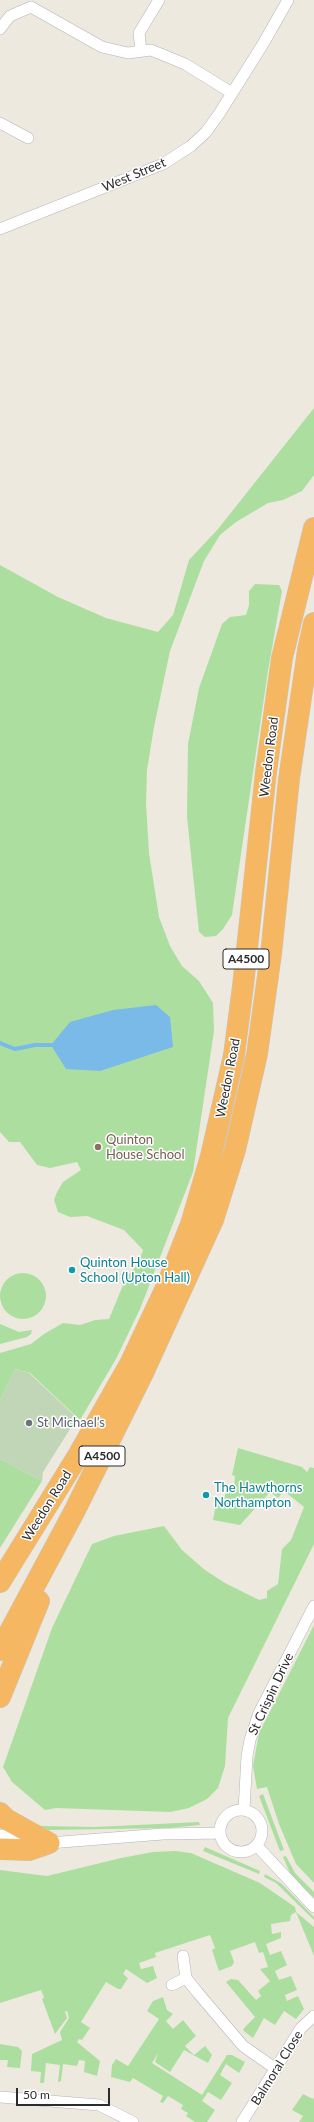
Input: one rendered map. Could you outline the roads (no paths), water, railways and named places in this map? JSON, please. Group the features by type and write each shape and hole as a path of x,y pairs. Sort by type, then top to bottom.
{"highway":[{"name":"Weedon Road","path":"0,1582 79,1454 130,1364 165,1290 191,1224 212,1156 234,1055 266,772 282,658 314,528"},
{"name":"Weedon Road","path":"0,1650 59,1540 140,1378 213,1220 234,1150 257,1054 271,954 289,779 308,650 314,623"},
{"path":"0,1697 46,1583 59,1540"},
{"name":"Weedon Road","path":"0,1674 16,1618"},
{"path":"0,1813 6,1819 49,1844"},
{"path":"0,1849 29,1850 49,1844"}],"street":[{"path":"141,51 138,33 159,0"},
{"name":"West Street","path":"0,229 163,164 191,146 206,132 232,93 263,44 288,0"},
{"path":"0,30 10,16 33,4 102,48 128,53 151,50 184,64 232,93"},
{"path":"0,123 28,138"},
{"name":"St Crispin Drive","path":"244,1810 250,1740 259,1713 314,1606"},
{"path":"244,1810 256,1815 261,1822 263,1830 262,1838 257,1846 251,1851 242,1853 234,1852 224,1844 220,1833 221,1824 225,1817 232,1812 244,1810"},
{"path":"0,1826 12,1828 49,1844"},
{"path":"0,1835 49,1844 163,1834 220,1833"},
{"path":"257,1846 314,1907"},
{"path":"183,1956 186,1978 243,2046 276,2069"},
{"path":"172,1984 186,1978"},
{"name":"Balmoral Close","path":"242,2122 301,2028 314,2016"},
{"path":"0,2097 99,2105 133,2122"}],"water":[{"path":"156,1005 170,1017 173,1047 100,1071 66,1069 51,1045 70,1022 113,1010"}],"waterway":[{"path":"0,1043 15,1049 35,1045 51,1045"}],"place":[{"name":"Quinton House School","path":"98,1147"},
{"name":"Quinton House School (Upton Hall)","path":"72,1270"},
{"name":"St Michael’s","path":"29,1423"},
{"name":"The Hawthorns Northampton","path":"206,1495"}]}
